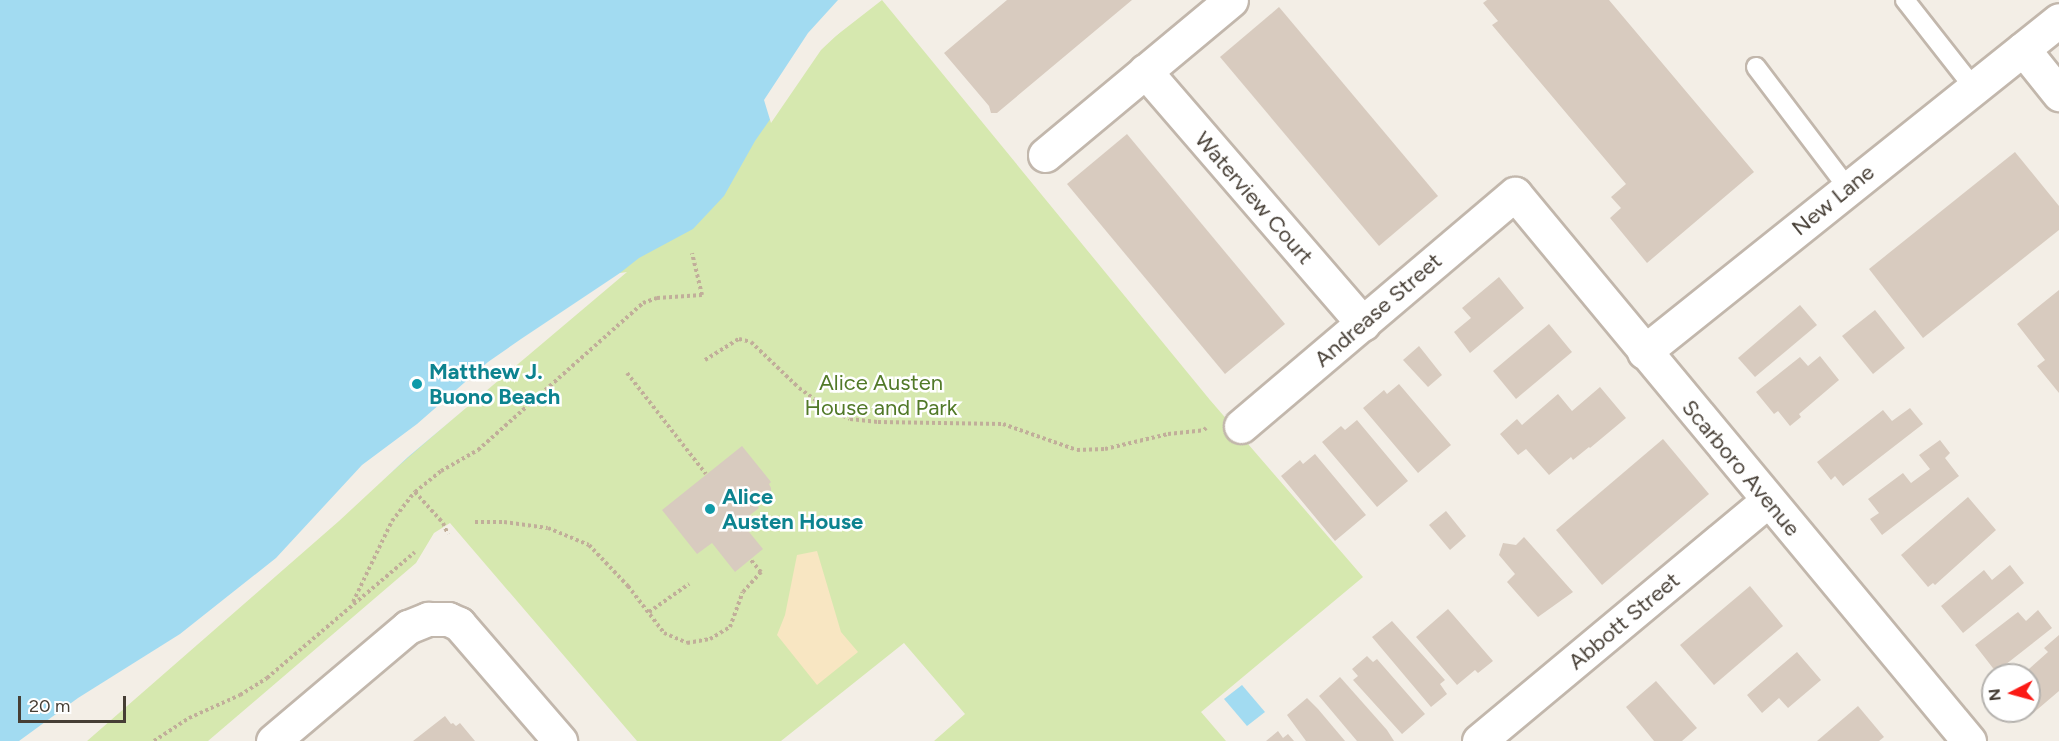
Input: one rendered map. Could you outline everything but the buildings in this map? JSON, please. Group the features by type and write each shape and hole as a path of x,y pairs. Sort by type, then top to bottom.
{"street":[{"path":"1045,154 1231,0"},
{"name":"New Lane","path":"1644,352 2059,21"},
{"path":"2023,50 2059,94"},
{"name":"Waterview Court","path":"1145,71 1363,324"},
{"name":"Andrease Street","path":"1226,424 1363,324 1515,194"},
{"name":"Scarboro Avenue","path":"1515,194 1969,741"},
{"name":"Abbott Street","path":"1479,741 1768,500"},
{"path":"273,741 408,627 428,619 447,619 459,624 560,741"}],"lane":[{"path":"1905,0 1974,88"},
{"path":"1756,67 1848,189"}],"path":[{"path":"353,603 392,521 415,492 441,471 478,450 644,303 657,298 702,295 692,253"},
{"path":"705,360 739,339 751,342 799,388 817,401 850,418 878,422 1003,424 1077,450 1105,449 1167,434 1204,430 1226,424"},
{"path":"627,373 706,474"},
{"path":"415,492 443,523 448,534"},
{"path":"475,522 525,524 564,533 578,539 602,557 664,633 674,640 701,642 723,633 730,627 743,592 760,572 750,559"},
{"path":"154,741 189,718 240,695 267,678 415,552"},
{"path":"649,612 689,584"}],"green space":[{"name":"Alice Austen House and Park","path":"882,0 1210,400 1363,577 1201,712 1226,741 934,741 965,714 904,643 781,741 637,741 450,523 434,533 416,563 208,741 83,741 819,49"}],"sand":[{"path":"817,551 841,632 858,652 817,685 777,635 785,615 797,555"}],"water":[{"path":"0,0 871,0 819,49 755,141 724,196 693,229 639,258 620,273 83,741 0,741"},
{"path":"1242,685 1265,712 1247,726 1224,699"}],"pier":[{"path":"838,0 874,0 821,50 771,123 764,100 808,33"},
{"path":"627,272 408,457 339,521 87,741 19,741 78,698 180,634 276,558 362,465 417,424 488,362 620,273"}],"place":[{"name":"Matthew J. Buono Beach","path":"417,384"},
{"name":"Alice Austen House","path":"710,509"}]}
